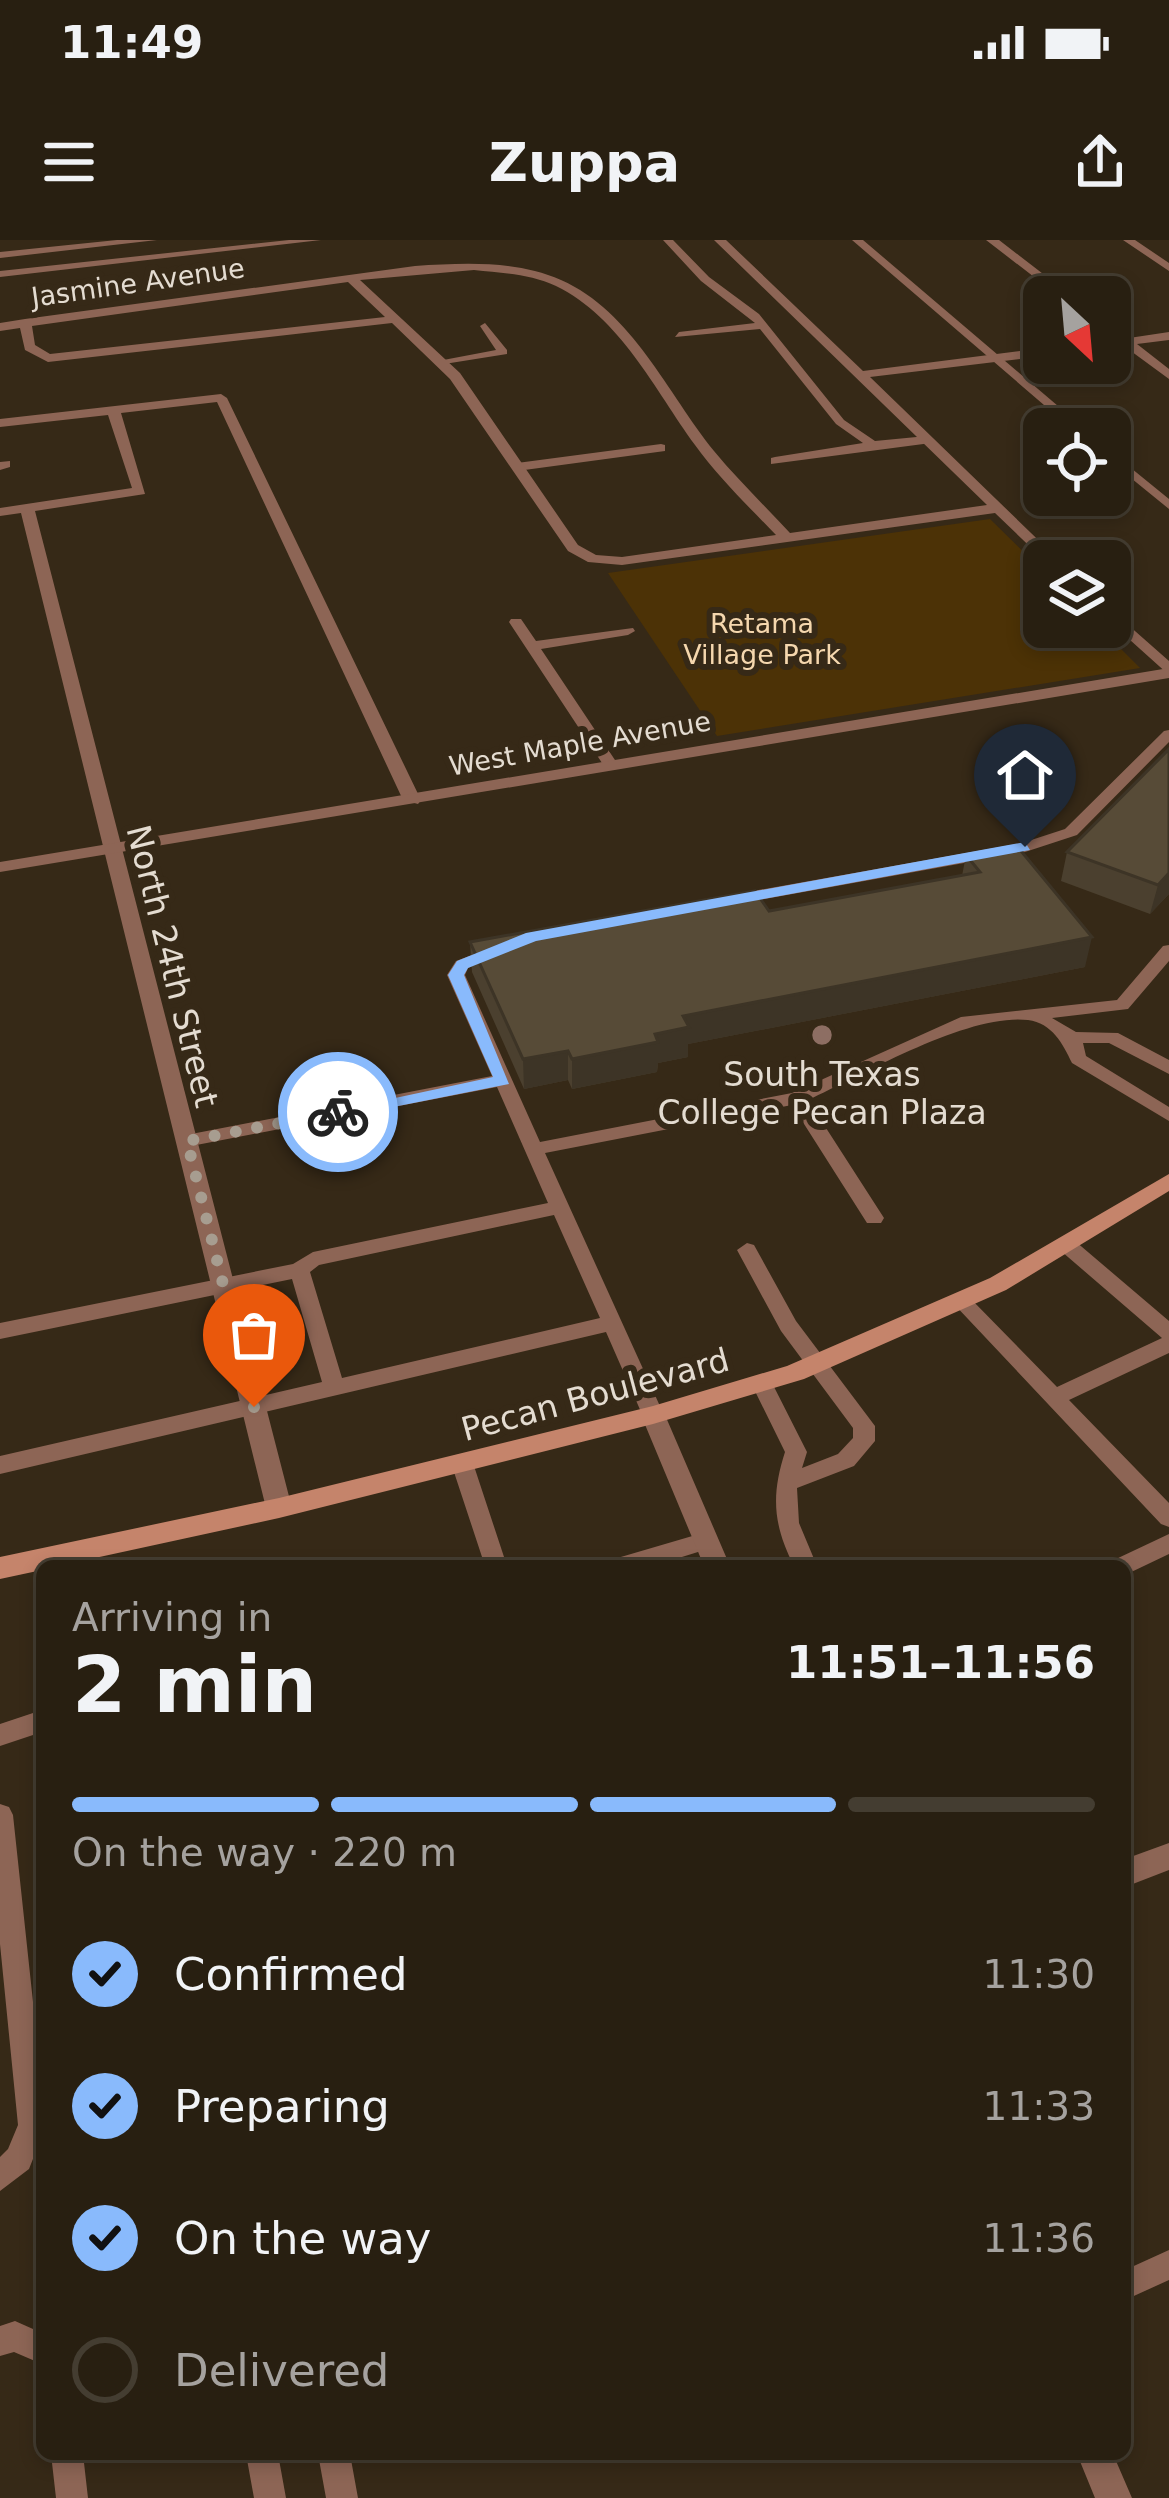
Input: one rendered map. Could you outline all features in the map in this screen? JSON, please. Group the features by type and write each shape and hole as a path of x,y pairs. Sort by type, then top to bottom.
{"main road":[{"name":"Pecan Boulevard","path":"37,1560 279,1508 653,1415 818,1365 962,1302 1068,1246 1169,1181"},
{"name":"Pecan Boulevard","path":"0,1568 36,1560"}],"street":[{"path":"0,255 151,240"},
{"path":"720,240 1031,540"},
{"path":"992,240 1039,276"},
{"name":"Jasmine Avenue","path":"0,327 465,266 533,274 567,285 614,319 704,448 787,538"},
{"path":"351,278 442,363 573,548 593,559 622,561 997,508"},
{"path":"25,323 29,347 48,358 397,319"},
{"path":"1131,342 1169,337"},
{"path":"1131,345 1169,375"},
{"path":"860,375 1023,355"},
{"path":"0,423 221,398 412,800"},
{"path":"0,512 140,491 113,410"},
{"name":"North 24th Street","path":"27,508 279,1508"},
{"path":"1131,635 1169,672"},
{"name":"West Maple Avenue","path":"0,867 1169,672"},
{"path":"653,1415 711,1554"},
{"path":"1131,1871 1169,1856"},
{"path":"1098,2460 1114,2498"}],"lane":[{"path":"0,274 316,240"},
{"path":"668,240 705,280 763,325 840,422 873,445"},
{"path":"857,240 1054,408"},
{"path":"1128,240 1169,268"},
{"path":"66,249 70,266"},
{"path":"679,335 763,325"},
{"path":"442,363 503,352 485,326"},
{"path":"775,460 927,440"},
{"path":"518,466 661,448"},
{"path":"1131,473 1169,505"},
{"path":"516,622 611,766"},
{"path":"532,646 628,631"},
{"path":"720,902 1025,847 1071,832 1169,734"},
{"path":"514,944 462,964 456,975 653,1415"},
{"path":"534,1149 797,1098 961,1022 1040,1018 1121,1005 1169,950"},
{"path":"1040,1018 1073,1038 1112,1037 1167,1067 1132,1092"},
{"path":"1073,1038 1078,1059 1169,1115"},
{"path":"187,1141 503,1080"},
{"path":"797,1098 874,1218"},
{"path":"0,1331 299,1270 313,1259 560,1207"},
{"path":"1068,1246 1169,1333"},
{"path":"747,1250 788,1326 864,1426 864,1441 846,1460 784,1484"},
{"path":"299,1270 334,1388"},
{"path":"962,1302 1169,1518"},
{"path":"0,1465 612,1323"},
{"path":"1053,1398 1169,1344"},
{"path":"762,1383 796,1452 784,1484 785,1530 802,1560"},
{"path":"462,1462 494,1560"},
{"path":"1131,1562 1169,1543"},
{"path":"666,1560 711,1554"},
{"path":"0,1735 36,1722"},
{"path":"0,1816 32,2126 19,2159 0,2176"},
{"path":"1131,2282 1169,2265"},
{"path":"69,2460 72,2498"},
{"path":"263,2460 270,2498"},
{"path":"335,2460 342,2498"}],"green space":[{"name":"Retama Village Park","path":"990,519 1023,551 1023,648 1120,648 1140,668 717,736 608,573"}],"building":[{"path":"1169,749 1169,873 1158,885 1067,852"},
{"path":"1017,846 1092,937 683,1016 689,1027 655,1034 658,1042 572,1059 568,1051 523,1059 470,942 755,891 769,911 980,872 966,855"}],"way so far":[{"path":"254,1407 187,1141 338,1112"}],"place":[{"name":"South Texas College Pecan Plaza","path":"822,1035"}],"route":[{"path":"338,1112 503,1080 456,975 462,964 532,937 1025,847"}]}
